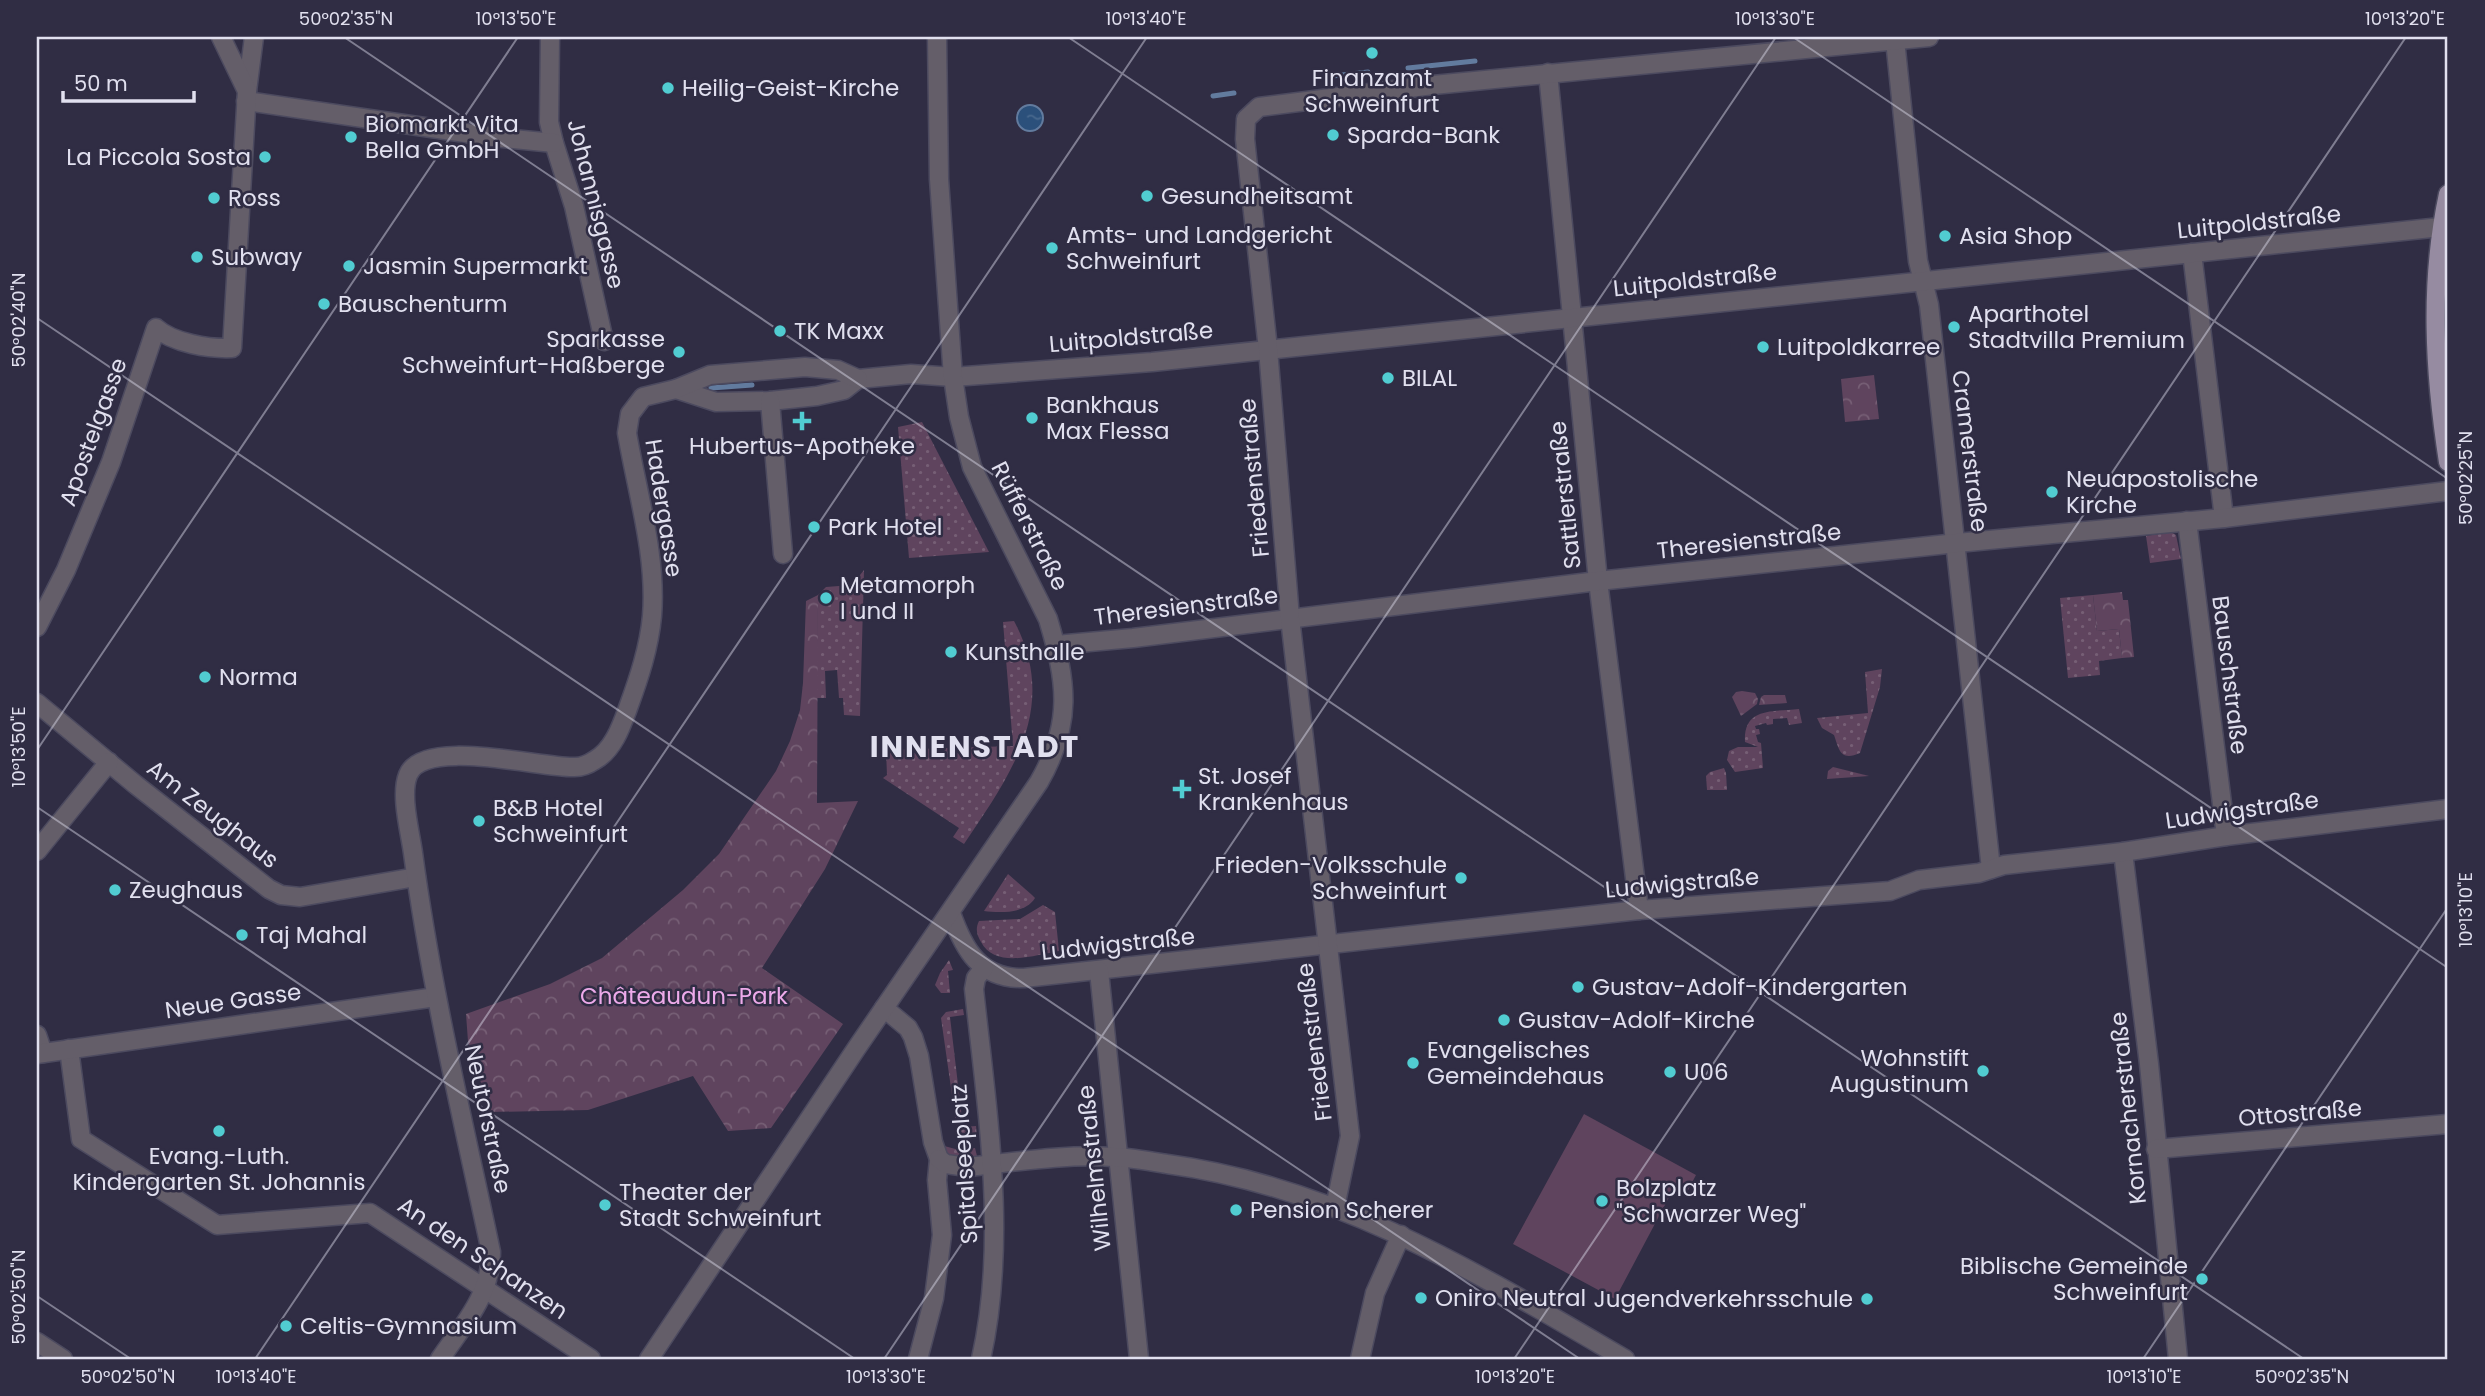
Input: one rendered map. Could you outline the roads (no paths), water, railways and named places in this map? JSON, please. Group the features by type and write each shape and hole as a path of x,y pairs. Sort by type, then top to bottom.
{"main road":[{"path":"2448,194 2435,279 2434,328 2448,462"}],"street":[{"path":"221,37 236,64 246,96"},
{"path":"246,96 254,37"},
{"name":"Johannisgasse","path":"550,37 549,122 573,206 604,341"},
{"name":"Rüfferstraße","path":"649,1359 1039,782 1054,753 1063,724 1062,681 1048,619 972,467 959,417 953,376 939,179 937,37"},
{"path":"1548,73 1929,37"},
{"name":"Cramerstraße","path":"1895,40 1918,261 1929,305 1940,418 1957,543 1991,869"},
{"name":"Friedenstraße","path":"1335,1207 1350,1136 1290,618 1268,349 1245,139 1246,119 1259,107 1548,73"},
{"name":"Sattlerstraße","path":"1548,73 1598,582 1639,910"},
{"path":"246,96 493,137 554,143"},
{"name":"Apostelgasse","path":"37,627 66,570 111,461 156,328 177,338 217,348 232,348 246,96"},
{"name":"Luitpoldstraße","path":"858,379 911,374 953,376 1152,362 2441,227"},
{"path":"2192,253 2224,518"},
{"path":"805,367 838,370 858,379 845,390 769,401 716,402 676,389 710,376 805,367"},
{"name":"Hadergasse","path":"409,772 417,764 430,759 467,756 574,767 598,759 612,744 643,664 652,616 650,558 626,433 630,414 643,397 676,389"},
{"path":"769,401 783,554"},
{"name":"Theresienstraße","path":"1056,645 1598,582 1957,543 2224,518 2448,491"},
{"name":"Bauschstraße","path":"2187,521 2226,836"},
{"name":"Am Zeughaus","path":"37,703 220,852 281,895 300,897 416,877"},
{"path":"37,851 109,762"},
{"name":"Neutorstraße","path":"409,772 405,788 416,877 436,997 491,1252 491,1272 486,1288 440,1359"},
{"name":"Ludwigstraße","path":"984,968 1013,979 1639,910 1890,891 1919,880 1979,873 2004,865 2448,809"},
{"name":"Kornacherstraße","path":"2123,852 2149,1065 2178,1359"},
{"path":"951,912 960,939 984,968"},
{"name":"Spitalseeplatz","path":"982,1359 990,1321 995,1241 974,989 976,978 984,968"},
{"name":"Wilhelmstraße","path":"1099,971 1139,1359"},
{"name":"Neue Gasse","path":"40,1054 436,997"},
{"name":"Spitalseeplatz","path":"884,1008 908,1028 913,1037 919,1056 933,1142 939,1159 937,1180 942,1235 934,1298 918,1359"},
{"path":"37,1035 40,1054"},
{"name":"An den Schanzen","path":"69,1049 81,1139 217,1225 370,1213 591,1359"},
{"name":"Ottostraße","path":"2156,1149 2448,1124"},
{"path":"939,1159 956,1167 1089,1156 1118,1157 1195,1167 1278,1187 1401,1235 1464,1266 1625,1359"},
{"path":"1360,1359 1375,1293 1401,1235"},
{"path":"37,1342 63,1359"}],"water":[{"path":"1030,105 1040,108 1043,118 1040,128 1030,131 1020,128 1017,118 1020,108"}],"waterway":[{"path":"1408,68 1475,61"},
{"path":"1324,77 1368,72"},
{"path":"1213,96 1234,93"},
{"path":"711,388 752,385"}],"place":[{"name":"Finanzamt Schweinfurt","path":"1372,53"},
{"name":"Heilig-Geist-Kirche","path":"668,88"},
{"name":"Sparda-Bank","path":"1333,135"},
{"name":"Biomarkt Vita Bella GmbH","path":"351,137"},
{"name":"La Piccola Sosta","path":"265,157"},
{"name":"Gesundheitsamt","path":"1147,196"},
{"name":"Ross","path":"214,198"},
{"name":"Asia Shop","path":"1945,236"},
{"name":"Amts- und Landgericht Schweinfurt","path":"1052,248"},
{"name":"Subway","path":"197,257"},
{"name":"Jasmin Supermarkt","path":"349,266"},
{"name":"Bauschenturm","path":"324,304"},
{"name":"Aparthotel Stadtvilla Premium","path":"1954,327"},
{"name":"TK Maxx","path":"780,331"},
{"name":"Luitpoldkarree","path":"1763,347"},
{"name":"Sparkasse Schweinfurt-Haßberge","path":"679,352"},
{"name":"BILAL","path":"1388,378"},
{"name":"Bankhaus Max Flessa","path":"1032,418"},
{"name":"Hubertus-Apotheke","path":"802,421"},
{"name":"Neuapostolische Kirche","path":"2052,492"},
{"name":"Park Hotel","path":"814,527"},
{"name":"Metamorph I und II","path":"826,598"},
{"name":"Kunsthalle","path":"951,652"},
{"name":"Norma","path":"205,677"},
{"name":"St. Josef Krankenhaus","path":"1182,789"},
{"name":"B&B Hotel Schweinfurt","path":"479,821"},
{"name":"Frieden-Volksschule Schweinfurt","path":"1461,878"},
{"name":"Zeughaus","path":"115,890"},
{"name":"Taj Mahal","path":"242,935"},
{"name":"Gustav-Adolf-Kindergarten","path":"1578,987"},
{"name":"Gustav-Adolf-Kirche","path":"1504,1020"},
{"name":"Evangelisches Gemeindehaus","path":"1413,1063"},
{"name":"Wohnstift Augustinum","path":"1983,1071"},
{"name":"U06","path":"1670,1072"},
{"name":"Evang.-Luth. Kindergarten St. Johannis","path":"219,1131"},
{"name":"Bolzplatz \"Schwarzer Weg\"","path":"1602,1201"},
{"name":"Theater der Stadt Schweinfurt","path":"605,1205"},
{"name":"Pension Scherer","path":"1236,1210"},
{"name":"Biblische Gemeinde Schweinfurt","path":"2202,1279"},
{"name":"Oniro Neutral","path":"1421,1298"},
{"name":"Jugendverkehrsschule","path":"1867,1299"},
{"name":"Celtis-Gymnasium","path":"286,1326"}],"district":[{"name":"INNENSTADT","path":"975,746"}],"park label":[{"name":"Châteaudun-Park","path":"684,996"}]}
